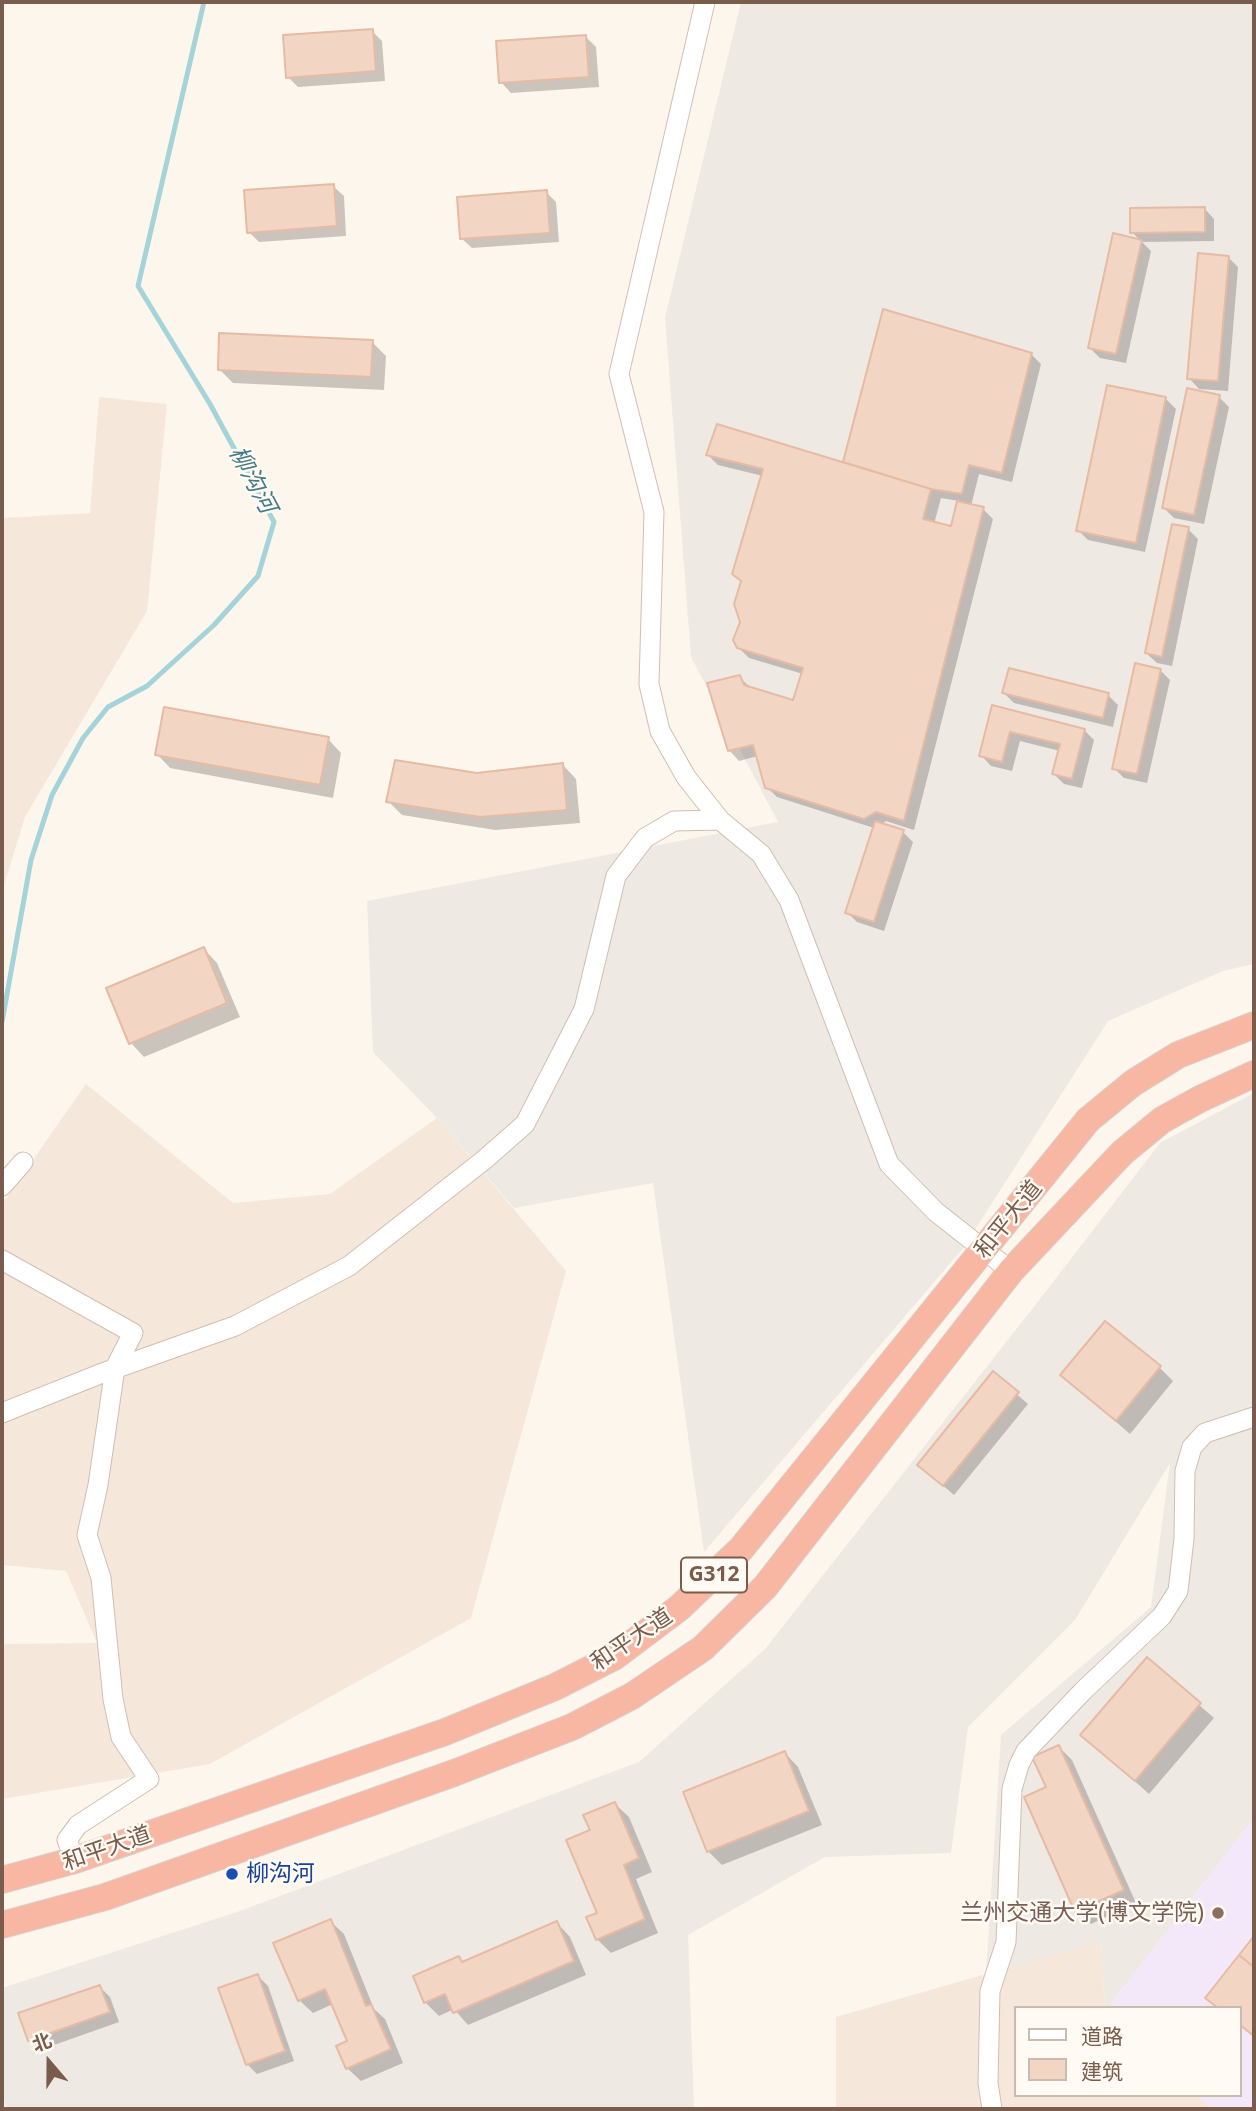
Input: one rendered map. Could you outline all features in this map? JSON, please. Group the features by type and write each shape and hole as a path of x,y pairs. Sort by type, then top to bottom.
{"highway":[{"name":"和平大道","path":"2,1880 75,1860 445,1732 555,1687 614,1657 679,1608 741,1549 1088,1120 1133,1083 1178,1055 1254,1025"},
{"name":"和平大道","path":"2,1926 105,1896 441,1777 572,1727 632,1696 703,1648 765,1587 1011,1271 1122,1153 1162,1121 1200,1098 1254,1074"}],"street":[{"path":"705,2 619,374 654,512 649,684 660,732 686,778 720,820 761,854 789,900 889,1164 936,1212 1011,1271"},
{"path":"2,1413 115,1368 236,1326 349,1266 427,1207 525,1124 584,1009 616,876 645,838 674,821 720,820"},
{"path":"2,1186 23,1163"},
{"path":"2,1260 133,1333 115,1368 98,1485 86,1535 101,1578 113,1699 121,1737 149,1779 78,1825 67,1840 75,1860"},
{"path":"992,2109 988,2083 990,1991 1006,1942 1012,1789 1019,1765 1026,1751 1083,1691 1162,1616 1178,1591 1184,1539 1185,1471 1192,1447 1205,1433 1254,1417"}],"shaded area":[{"path":"741,2 1254,2 1254,964 1223,971 1108,1021 964,1247 704,1552 653,1183 514,1208 437,1118 373,1052 367,901 778,822 691,657 665,318"},
{"path":"99,397 167,404 147,611 25,817 2,892 2,518 90,513"},
{"path":"86,1084 233,1203 330,1194 437,1118 566,1271 471,1618 210,1764 2,1799 2,1644 97,1643 66,1571 2,1565 2,1204"},
{"path":"1254,1093 1254,1818 1110,2006 1105,2006 1101,1942 986,1974 1001,1735 1151,1607 1170,1463 1075,1620 968,1727 951,1853 825,1857 688,1935 694,2109 7,2109 2,2096 2,1988 237,1912 639,1762 765,1649 1160,1143"},
{"name":"兰州交通大学(博文学院)","path":"1254,1818 1254,2109 1211,2109 1198,2097 1242,2097 1242,2006 1110,2006"},
{"path":"1101,1941 1105,2006 1014,2006 1014,2097 1198,2097 1211,2109 836,2109 836,2017"}],"building":[{"path":"373,29 376,71 286,78 283,35"},
{"path":"586,35 589,77 499,83 496,41"},
{"path":"334,184 337,226 247,233 244,190"},
{"path":"547,190 550,233 460,239 457,197"},
{"path":"1205,207 1205,232 1130,233 1130,208"},
{"path":"1113,233 1142,240 1116,354 1088,348"},
{"path":"1198,253 1229,256 1218,381 1187,379"},
{"path":"883,309 1032,353 1002,473 969,465 962,494 931,489 843,462"},
{"path":"219,333 373,340 371,377 218,370"},
{"path":"1107,385 1166,397 1136,543 1076,531"},
{"path":"1187,388 1220,395 1194,515 1162,508"},
{"path":"717,424 931,489 923,519 951,526 957,501 984,507 904,821 876,812 864,819 765,788 753,745 728,751 707,683 740,675 744,685 793,700 803,668 737,648 733,640 740,622 734,604 741,581 732,574 763,469 706,455"},
{"path":"1172,524 1189,527 1162,657 1145,653"},
{"path":"1135,663 1161,669 1137,774 1112,769"},
{"path":"1009,668 1109,693 1103,718 1002,693"},
{"path":"992,705 1085,729 1072,779 1052,774 1060,744 1010,732 1002,762 979,756"},
{"path":"164,707 329,737 320,785 155,755"},
{"path":"395,760 477,773 563,763 567,810 480,817 386,802"},
{"path":"875,821 904,830 874,922 845,913"},
{"path":"204,947 227,1003 129,1044 106,988"},
{"path":"1105,1321 1161,1366 1116,1421 1060,1375"},
{"path":"993,1371 1019,1392 943,1486 917,1465"},
{"path":"1147,1657 1201,1703 1135,1781 1080,1735"},
{"path":"1059,1745 1124,1890 1075,1912 1024,1797 1046,1787 1032,1757"},
{"path":"785,1751 809,1811 707,1852 683,1792"},
{"path":"615,1802 639,1858 624,1865 645,1919 596,1940 586,1917 597,1913 566,1840 590,1830 583,1815"},
{"path":"331,1919 366,2006 371,2004 391,2049 346,2069 336,2046 347,2041 325,1989 298,2001 273,1943"},
{"path":"557,1921 574,1961 453,2013 445,1994 424,2003 413,1976 459,1956 462,1962"},
{"path":"1254,1936 1254,1967 1239,1955"},
{"path":"1239,1955 1254,1967 1254,2036 1242,2027 1242,2006 1215,2006 1205,1998"},
{"path":"258,1974 285,2051 246,2065 218,1988"},
{"path":"100,1985 110,2012 28,2041 18,2013"}],"waterway":[{"name":"柳沟河","path":"2,1022 31,860 52,795 83,738 108,707 147,686 214,625 258,576 274,522 210,404 138,286 204,2"}],"place":[{"name":"柳沟河","path":"232,1874"},
{"name":"兰州交通大学(博文学院)","path":"1218,1913"}]}
